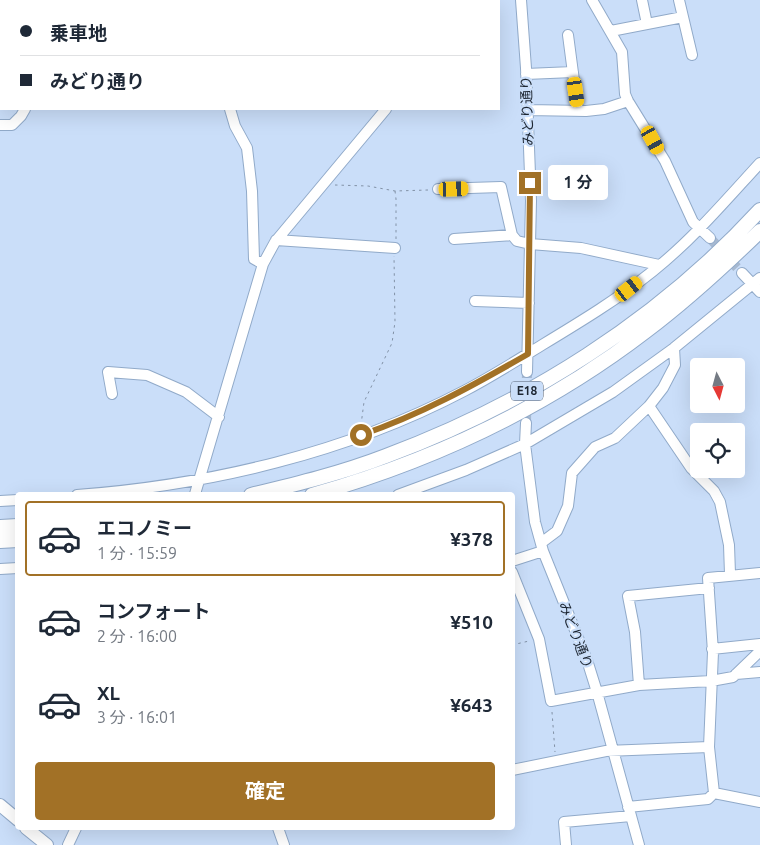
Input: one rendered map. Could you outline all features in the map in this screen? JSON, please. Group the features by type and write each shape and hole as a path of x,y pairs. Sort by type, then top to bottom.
{"highway":[{"name":"E18","path":"263,492 338,473 385,457 472,420 516,398 564,370 638,320 709,260 760,210"},
{"name":"E18","path":"322,492 392,470 434,453 513,415 565,386 646,331 688,298 760,231"},
{"path":"0,527 15,526"},
{"path":"0,542 15,540"}],"main road":[{"path":"0,805 15,818"},
{"path":"28,830 47,845"}],"street":[{"name":"みどり通り","path":"521,0 526,74 530,201 527,372"},
{"path":"592,0 622,52 628,100 665,161 687,212 693,222 710,238"},
{"path":"642,0 647,24"},
{"path":"679,0 692,55"},
{"path":"611,31 683,17"},
{"path":"568,35 578,111"},
{"path":"526,74 573,72"},
{"path":"527,110 578,111 604,109 628,100"},
{"path":"0,125 12,126 22,116 25,110"},
{"path":"230,110 235,126 247,148 252,192 254,259 263,264"},
{"path":"196,492 263,264 276,240 385,110"},
{"path":"107,492 165,486 290,459 411,416 464,391 588,318 629,289 659,265 699,228 760,163"},
{"path":"438,189 501,187 512,235 517,241 530,244 581,248 659,265"},
{"path":"454,239 512,235"},
{"path":"276,240 395,248"},
{"path":"406,492 466,470 525,444 612,392 758,285 742,273"},
{"path":"475,301 529,303"},
{"path":"515,560 542,547 557,530 568,506 572,473 595,447 615,438 649,406 663,388 675,365 674,348"},
{"path":"112,394 108,372 147,375 186,392 218,417"},
{"path":"649,406 691,468 714,491 720,502 729,546 730,574"},
{"name":"みどり通り","path":"526,423 525,444 536,522 542,547 598,692 639,845"},
{"path":"0,501 15,500"},
{"path":"0,569 15,568"},
{"path":"714,793 709,747 712,649 708,578 730,574 760,573"},
{"path":"515,579 539,639 551,701 639,685 711,681 733,677 760,651"},
{"path":"639,685 635,632 628,596 709,588"},
{"path":"712,649 760,644"},
{"path":"736,674 760,672"},
{"path":"515,769 613,751 709,747"},
{"path":"714,793 760,802"},
{"path":"566,845 564,822 708,799 714,793"},
{"path":"68,845 75,830"},
{"path":"279,830 284,845"}],"path":[{"path":"324,182 334,185 368,186 394,191 438,189"},
{"path":"361,435 364,402 392,343 397,231 394,191"},
{"path":"515,644 539,639"},
{"path":"551,701 556,761"}],"tunnel":[{"path":"710,238 742,273"},
{"path":"526,423 527,372"}],"route":[{"path":"361,435 411,416 464,391 528,354 530,183"}]}
